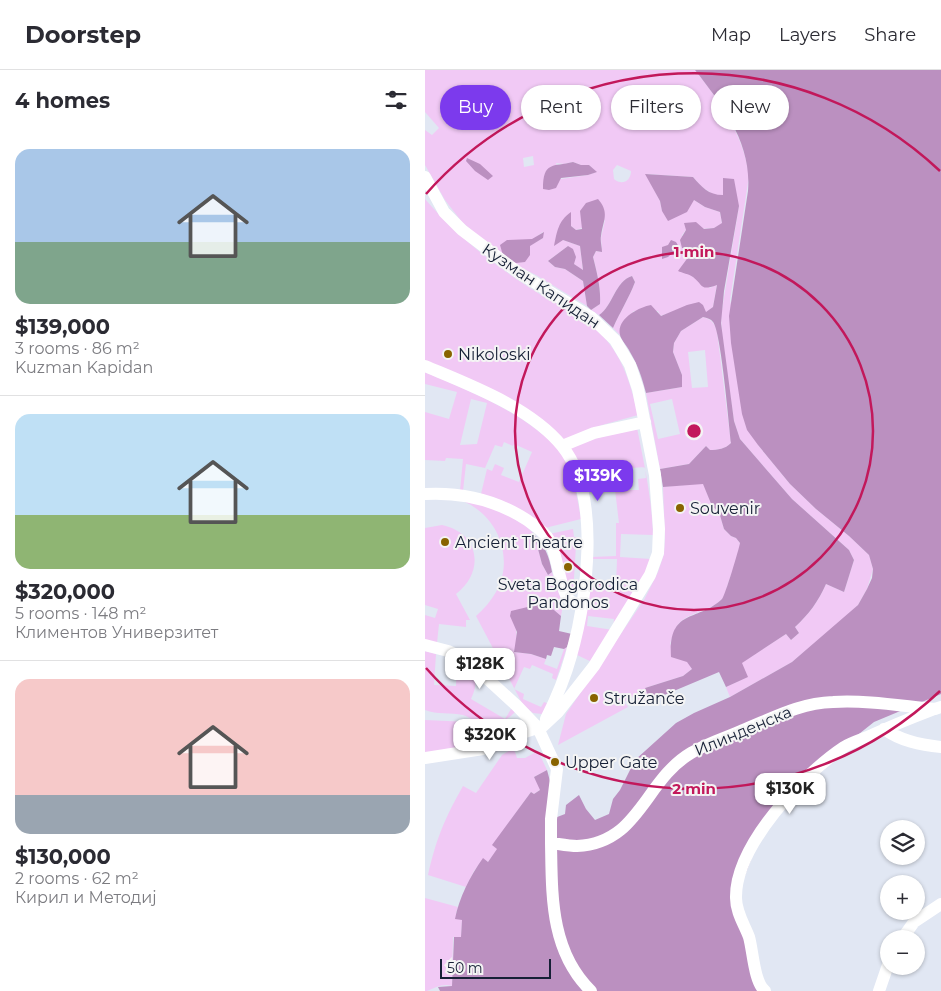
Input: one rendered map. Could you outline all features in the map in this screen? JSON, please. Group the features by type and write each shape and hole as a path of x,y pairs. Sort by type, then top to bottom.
{"street":[{"name":"Кузман Капидан","path":"425,177 444,212 462,230 519,273 585,313 610,334 630,365 638,389 645,422 655,476 659,514 659,540 655,564 594,666 565,704 540,727"},
{"path":"425,366 508,404 534,421 562,446 576,473 587,522 586,565 581,606 571,656 561,686 540,727 501,740 483,749 425,758"},
{"path":"562,446 593,432 645,422"},
{"path":"425,494 455,494 487,501 513,512 533,524 543,532 549,541 566,595 571,601 581,606"},
{"path":"425,645 448,651 467,660 540,727 557,769 551,819 553,907 561,943 567,959 575,973 591,991"},
{"name":"Илинденска","path":"551,843 583,845 598,843 613,837 630,821 663,777 689,754 788,711 808,705 833,702 938,708"},
{"path":"765,991 761,988 752,948 739,914 736,898 740,874 750,850 781,804 808,775 845,746 938,708"},
{"path":"884,729 895,737 908,742 941,747"},
{"path":"908,930 914,922 941,904"},
{"path":"879,991 885,975"}],"shaded area":[{"path":"425,70 695,70 711,91 711,130 734,130 742,147 749,176 730,300 758,445 790,484 869,555 873,569 867,589 858,605 792,662 730,697 726,687 747,677 741,663 786,634 791,640 799,633 795,627 813,607 826,584 844,592 854,560 849,550 792,499 740,439 734,421 722,339 721,316 739,206 723,195 714,195 702,187 693,177 646,174 660,201 662,211 694,200 705,207 720,212 722,224 714,228 686,230 682,235 685,248 690,256 682,266 693,277 710,288 717,284 713,307 706,313 672,312 660,316 658,311 634,311 620,327 620,335 613,328 635,282 632,276 626,279 618,288 604,311 599,315 591,310 600,304 599,286 593,257 596,251 602,252 601,238 605,220 576,230 571,226 571,213 563,240 580,246 583,271 574,264 568,246 548,261 555,267 565,269 583,281 587,306 536,275 504,259 462,222 445,200 425,165 425,130 432,135 439,128 425,112","holes":["533,156 534,165 524,167 523,158","573,162 589,165 596,172 561,179 556,163","617,165 631,171 628,180 620,182 614,179 613,170","543,232 543,238 529,246 507,240 532,240"]},
{"path":"695,70 941,70 941,694 874,722 825,761 763,829 736,898 765,991 440,991 438,987 452,986 454,937 461,937 462,920 455,919 466,887 483,858 488,862 497,849 492,845 531,792 534,794 540,790 534,777 547,770 554,796 552,819 565,814 566,805 579,795 586,809 595,820 609,814 613,799 620,790 635,760 676,723 730,697 792,662 858,605 872,578 873,569 869,555 790,484 747,430 742,414 731,343 729,316 748,191 748,173 745,157 735,130 789,130 789,85 711,85 711,91"},
{"path":"467,158 480,164 493,176 488,180 475,171 466,161"},
{"path":"573,162 589,165 597,172 561,178 556,188 543,189 543,180 547,169 555,165"},
{"path":"645,174 693,177 702,187 718,195 723,195 723,178 734,179 739,206 724,291 721,323 734,421 740,439 792,499 849,550 854,560 844,592 826,584 813,607 795,627 799,633 791,640 786,634 742,663 748,677 726,687 719,672 650,701 645,688 683,676 692,669 687,662 671,657 671,641 674,630 686,618 713,606 722,599 740,543 724,529 719,512 712,506 703,484 663,487 660,469 689,464 706,446 710,450 716,450 724,448 731,443 722,359 713,322 703,317 681,331 674,343 673,352 682,375 682,387 646,393 635,362 620,335 621,324 625,319 635,311 646,306 651,305 661,316 699,302 703,305 706,312 713,307 717,285 708,288 703,287 691,276 678,271 689,256 685,248 682,248 680,240 686,230 684,223 696,222 704,229 714,228 722,223 720,212 705,207 694,200 687,212 668,221 662,211 660,201"},
{"path":"425,199 461,236 501,268 530,288 581,318 600,333 619,359 630,386 638,415 602,425 564,442 425,360"},
{"path":"598,199 605,213 601,238 602,252 596,251 593,257 599,286 600,304 591,310 587,306 583,281 565,269 555,267 548,261 568,246 573,249 576,257 574,264 583,270 580,246 563,240 554,246 557,231 563,219 571,212 571,226 576,230 582,229 580,211 586,203"},
{"path":"544,232 543,238 530,246 530,255 525,262 516,263 504,259 500,245 507,240 532,239"},
{"path":"671,240 676,242 679,247 668,257 662,259 662,247 668,245"},
{"path":"632,276 635,282 613,328 599,315 608,306 622,283"},
{"path":"703,317 711,320 715,326 731,443 724,448 716,450 710,450 706,446 689,464 660,469 646,393 682,387 682,375 673,352 674,343 681,331","holes":["705,350 708,387 692,388 688,352","672,399 680,434 658,439 650,404"]},
{"path":"425,372 511,412 551,441 566,462 575,486 581,519 545,528 481,494 487,469 492,471 495,464 504,468 501,475 519,482 532,452 514,444 513,446 504,442 502,447 495,445 485,468 466,464 463,491 460,491 463,459 446,458 445,461 425,460 425,412 449,419 457,392 425,384","holes":["471,399 487,403 477,444 460,445"]},
{"path":"637,428 645,467 604,470 605,482 588,484 589,498 569,447"},
{"path":"645,470 651,508 653,535 621,534 620,557 651,559 648,568 613,629 614,619 588,616 587,626 613,630 594,663 577,655 591,568 591,585 616,585 617,559 591,559 592,557 616,556 616,523 619,523 615,490 639,490 638,479 646,478"},
{"path":"703,483 712,506 719,512 724,529 740,543 737,560 724,597 718,603 687,617 677,626 674,632 670,644 688,662 692,669 683,676 645,688 650,701 647,703 646,700 637,702 632,696 624,702 628,707 558,745 566,714 644,600 658,572 664,554 665,537 663,487"},
{"path":"463,501 496,508 526,526 534,534 542,564 548,575 552,572 563,605 561,616 554,610 516,627 517,642 514,652 531,654 546,659 544,664 557,669 564,649 567,647 556,680 552,678 553,674 532,665 530,669 524,667 514,688 476,616 496,592 504,566 503,552 500,539 494,527 486,517"},
{"path":"442,525 455,529 464,536 471,545 474,554 474,565 465,585 456,594 470,620 466,620 466,627 439,624 437,643 425,640 425,615 435,618 438,609 425,605 425,528"},
{"path":"573,529 574,537 580,537 576,545 573,595 549,534"},
{"path":"534,534 548,556 552,572 548,575 542,564"},
{"path":"540,604 554,610 561,616 559,631 572,634 567,647 564,649 554,647 551,656 547,655 546,659 531,654 514,652 517,632 510,616 511,611"},
{"path":"425,651 436,654 434,685 456,686 457,659 474,677 475,686 471,699 505,719 511,709 515,712 502,722 488,726 463,715 425,710"},
{"path":"515,689 524,694 523,699 541,707 544,702 549,704 542,714 533,713 523,705"},
{"path":"425,720 469,722 478,735 480,745 425,754"},
{"path":"512,749 517,758 525,758 538,751 547,770 534,777 541,789 534,794 531,792 493,845 498,849 488,862 483,859 466,887 428,875 434,850 442,829 463,786 476,793 502,755"},
{"path":"425,898 458,907 456,913 462,920 461,938 453,937 452,986 442,985 427,991 425,991"}],"place":[{"name":"Nikoloski","path":"448,354"},
{"name":"Souvenir","path":"680,508"},
{"name":"Ancient Theatre","path":"445,542"},
{"name":"Sveta Bogorodica Pandonos","path":"568,567"},
{"name":"Stružanče","path":"594,698"},
{"name":"Upper Gate","path":"555,762"}]}
